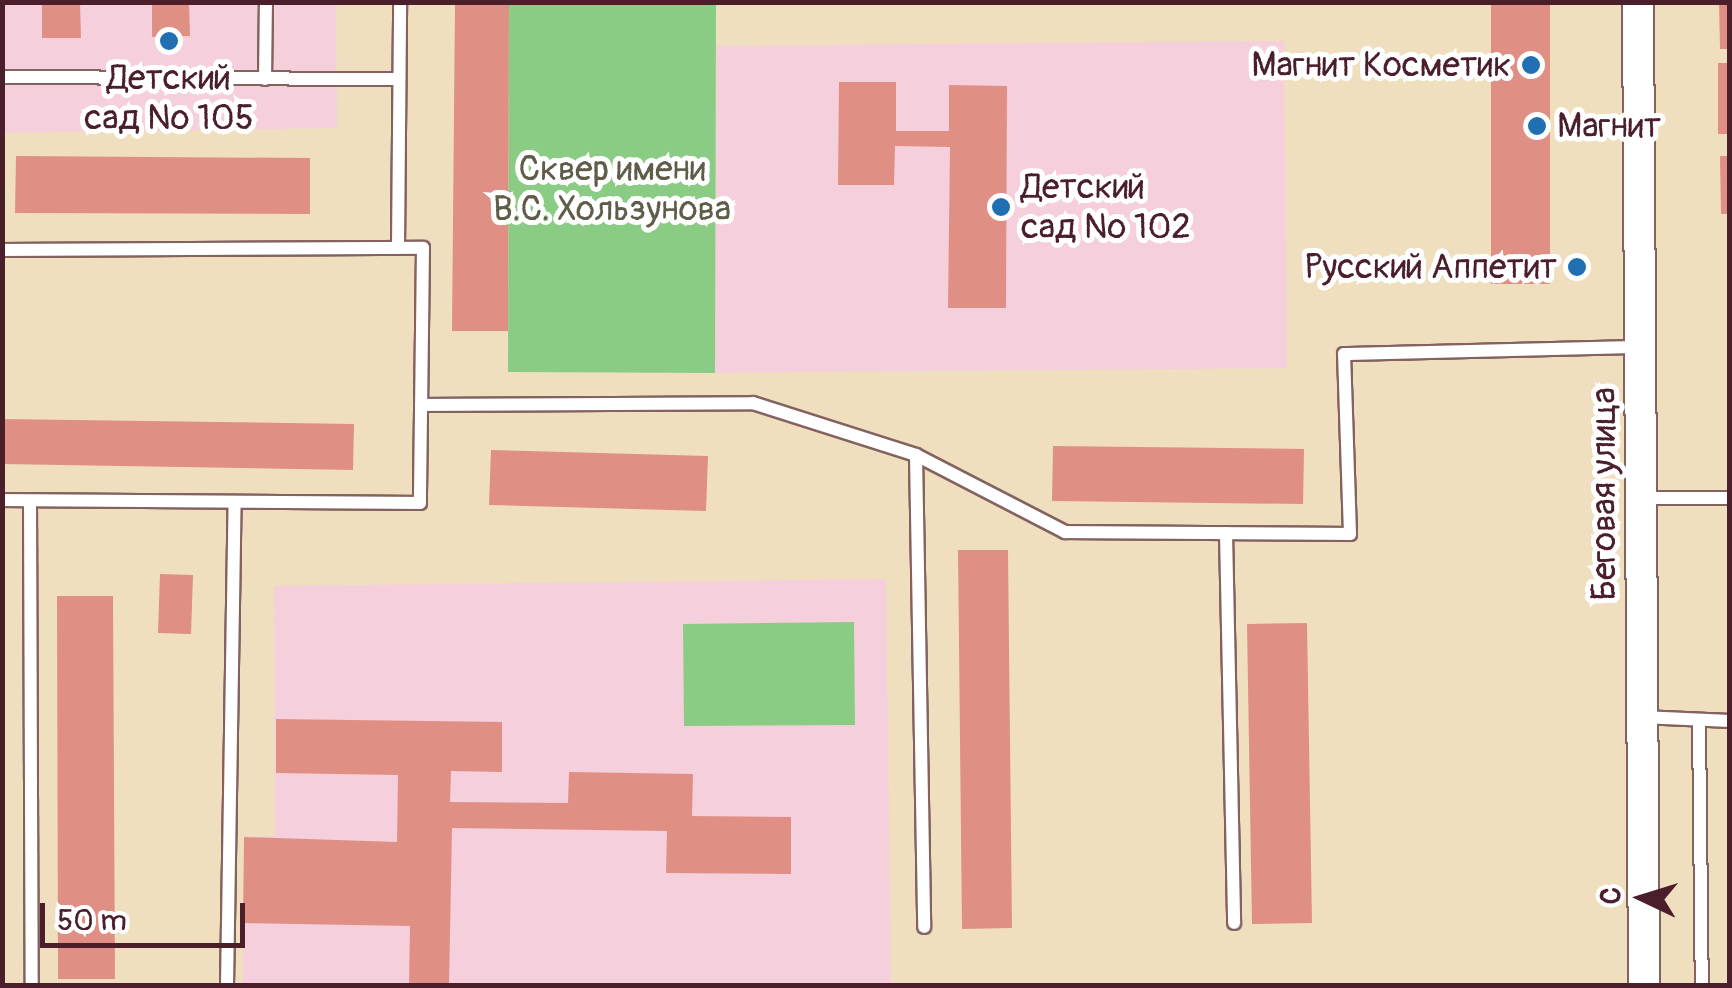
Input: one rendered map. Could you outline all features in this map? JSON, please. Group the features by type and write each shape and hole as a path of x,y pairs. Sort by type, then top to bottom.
{"street":[{"name":"Беговая улица","path":"1638,2 1644,986"}],"lane":[{"path":"266,2 266,78"},
{"path":"398,248 400,2"},
{"path":"2,77 399,80"},
{"path":"2,250 422,248 420,503 2,500"},
{"path":"421,405 753,403 916,455 1064,532 1350,534 1344,354 1640,346"},
{"path":"916,455 924,927"},
{"path":"1641,498 1730,498"},
{"path":"30,500 32,986"},
{"path":"227,986 235,502"},
{"path":"1226,533 1234,923"},
{"path":"1642,717 1730,721"},
{"path":"1699,720 1702,986"}],"shaded area":[{"name":"Детский сад № 105","path":"2,3 336,3 337,128 3,133"},
{"name":"Детский сад № 102","path":"1284,41 1287,368 715,373 716,46"},
{"path":"886,579 891,985 243,986 244,837 275,836 274,586"}],"green space":[{"name":"Сквер имени В.С. Хользунова","path":"509,3 716,3 715,373 508,372"},
{"path":"854,622 855,725 684,726 683,624"}],"building":[{"path":"42,2 80,2 81,38 42,38"},
{"path":"152,2 189,2 190,36 152,37"},
{"path":"455,2 509,2 508,331 452,331"},
{"path":"1491,2 1550,2 1550,284 1491,284"},
{"path":"1719,2 1730,2 1730,49 1720,49"},
{"path":"1718,63 1730,63 1730,134 1718,134"},
{"path":"839,82 896,82 896,131 949,131 949,85 1007,86 1006,308 948,308 950,147 895,146 894,185 838,185"},
{"path":"16,156 310,158 310,214 15,213"},
{"path":"1720,156 1730,156 1730,214 1721,214"},
{"path":"2,419 354,424 353,470 2,464"},
{"path":"1053,446 1304,449 1303,504 1052,501"},
{"path":"491,450 708,456 706,511 489,505"},
{"path":"958,550 1008,550 1012,928 962,929"},
{"path":"160,574 193,575 191,634 158,633"},
{"path":"57,596 113,596 115,979 58,979"},
{"path":"1307,623 1312,923 1252,924 1247,624"},
{"path":"276,719 502,722 502,772 451,771 450,802 568,803 569,772 693,774 692,816 791,817 791,874 666,873 667,831 452,828 449,986 409,986 410,926 243,923 244,837 397,842 398,775 276,773"}],"place":[{"name":"Детский сад № 105","path":"169,41"},
{"name":"Магнит Косметик","path":"1531,65"},
{"name":"Магнит","path":"1537,126"},
{"name":"Детский сад № 102","path":"1001,207"},
{"name":"Русский Аппетит","path":"1577,267"}]}
